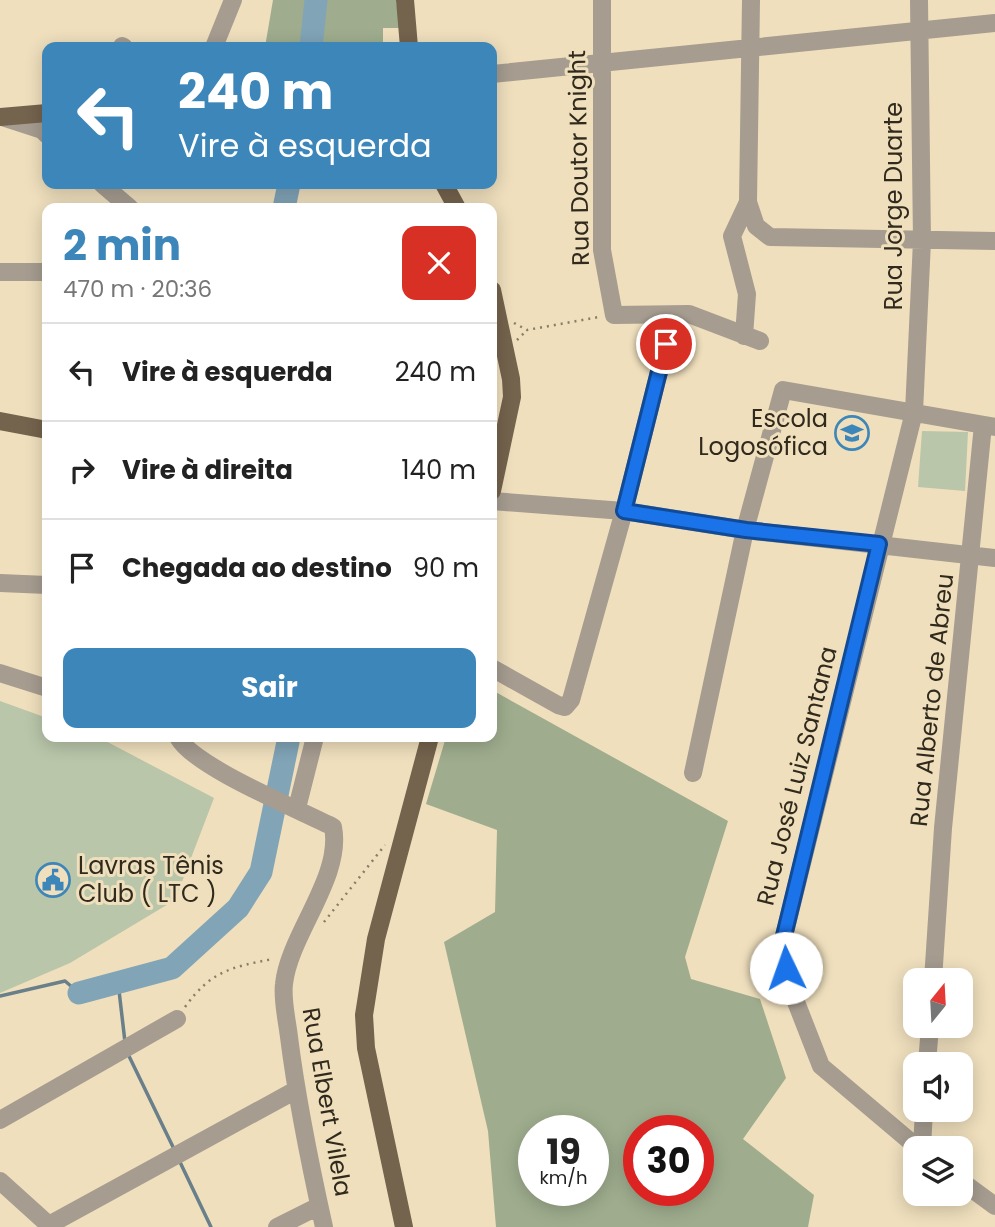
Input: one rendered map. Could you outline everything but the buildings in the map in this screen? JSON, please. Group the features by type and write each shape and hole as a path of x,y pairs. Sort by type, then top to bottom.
{"main road":[{"path":"405,0 409,42"},
{"path":"1,117 42,123"},
{"path":"497,312 498,346 512,397 497,468"},
{"path":"0,421 42,429"},
{"path":"404,1227 366,1048 364,1015 376,939 429,742"}],"street":[{"path":"216,42 233,0"},
{"name":"Rua Doutor Knight","path":"602,0 601,250 614,314"},
{"path":"751,0 748,202 756,226 770,237 995,241"},
{"name":"Rua Jorge Duarte","path":"914,412 922,241 919,0"},
{"path":"497,74 995,23"},
{"path":"108,189 124,203"},
{"path":"614,314 680,313 752,339 747,294 732,236 748,202"},
{"path":"0,272 42,272"},
{"path":"497,671 565,707 571,700 624,511 666,344"},
{"path":"693,774 746,530 783,390 989,426"},
{"name":"Rua José Luiz Santana","path":"906,1136 821,1066 796,1002 782,944 879,544 914,412"},
{"name":"Rua Alberto de Abreu","path":"934,968 943,828 971,555 989,426"},
{"path":"497,500 624,511 746,530 995,558"},
{"path":"0,583 42,585"},
{"path":"0,673 42,686"},
{"path":"182,742 189,752 282,802 312,742"},
{"name":"Rua Elbert Vilela","path":"282,802 333,827 335,838 321,893 290,957 283,986 296,1090 324,1227"},
{"path":"0,1120 177,1019"},
{"path":"0,1181 50,1226 296,1090"},
{"path":"973,1190 995,1206"},
{"path":"277,1227 319,1206"}],"path":[{"path":"498,316 527,330 614,314"}],"green space":[{"path":"273,0 396,0 400,28 383,28 383,42 266,42"},
{"path":"922,431 968,432 965,491 918,487"},
{"path":"497,693 728,821 685,957 691,979 760,999 786,1078 743,1139 814,1195 808,1227 496,1227 488,1131 444,942 495,912 497,830 426,804 445,742 497,742"},
{"path":"0,701 42,716 42,742 108,742 214,798 175,900 70,963 0,993"}],"waterway":[{"path":"312,42 316,0"},
{"path":"285,203 288,189"},
{"path":"79,993 172,968 238,908 261,872 288,742"},
{"path":"0,996 65,981 79,993"},
{"path":"118,982 125,1042"},
{"path":"127,1052 174,1149"},
{"path":"179,1160 211,1227"}],"place":[{"name":"Escola Logosófica","path":"852,433"},
{"name":"Lavras Tênis Club ( LTC )","path":"53,880"}],"route":[{"path":"666,344 624,511 746,530 879,544 782,944 786,968"}]}
